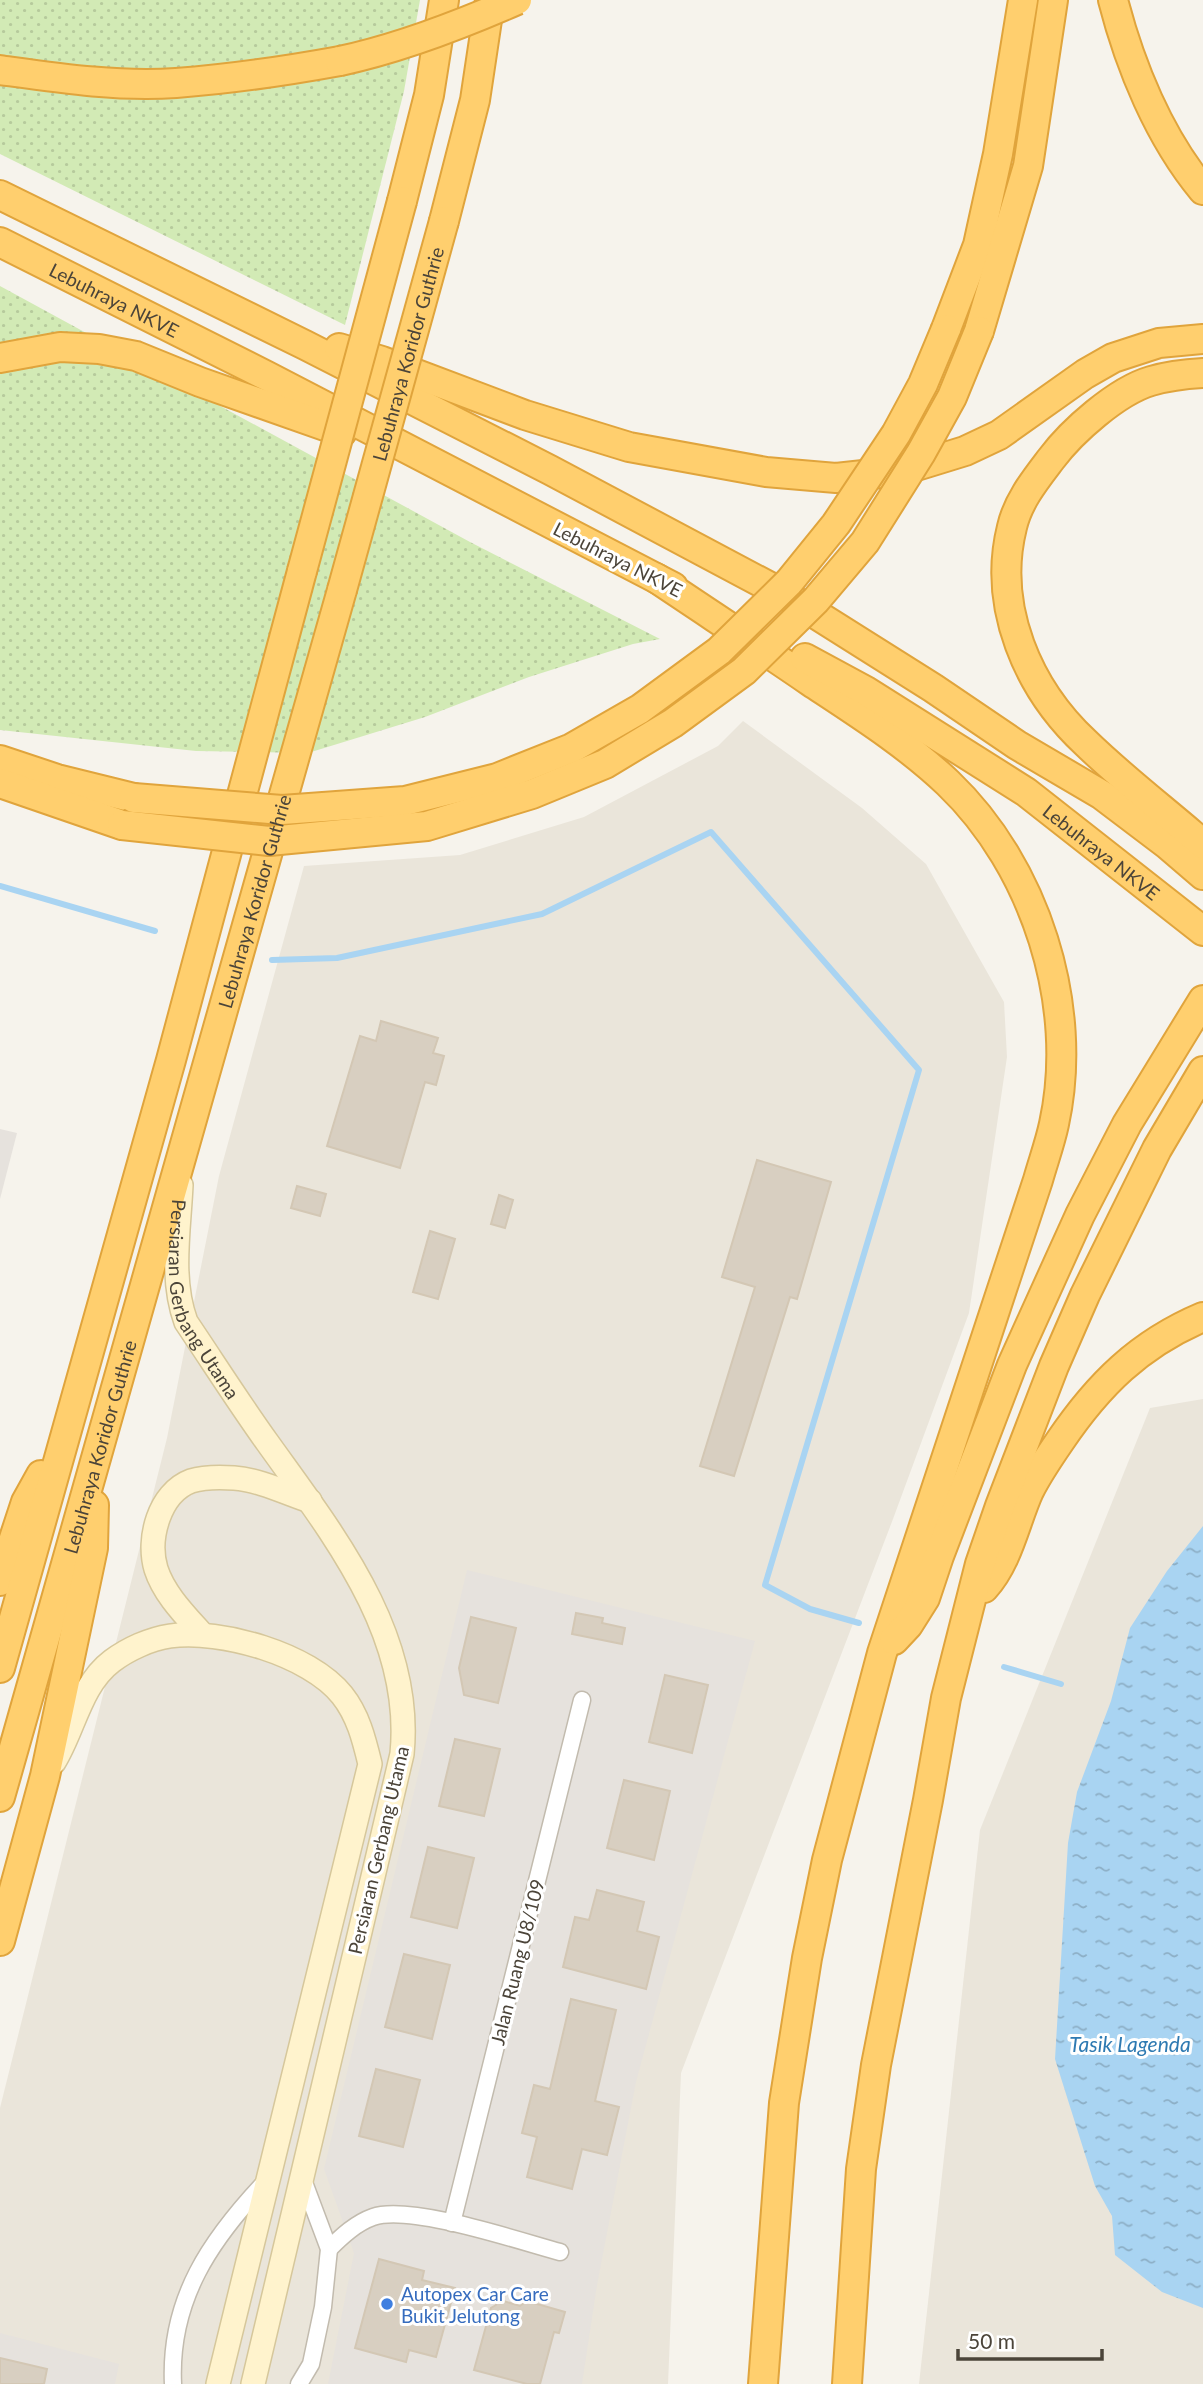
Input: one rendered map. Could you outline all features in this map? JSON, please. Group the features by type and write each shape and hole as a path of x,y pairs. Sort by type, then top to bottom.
{"highway":[{"name":"Lebuhraya Koridor Guthrie","path":"0,1668 174,1047 402,201 429,95 444,0"},
{"name":"Lebuhraya Koridor Guthrie","path":"0,1797 183,1157 444,221 475,100 490,0"},
{"path":"0,70 80,80 174,83 275,72 340,61 403,45 517,0"},
{"path":"0,760 57,779 134,798 282,810 405,801 497,778 572,748 640,709 719,651 789,582 836,524 896,434 923,384 978,245 998,154 1023,0"},
{"path":"0,783 121,825 269,841 415,827 532,794 605,764 673,723 744,671 816,600 865,542 921,453 952,397 979,331 1028,166 1053,0"},
{"path":"1113,0 1144,90 1169,139 1203,190"},
{"name":"Lebuhraya NKVE","path":"0,195 305,345 694,546 837,625 1017,745 1102,795 1203,875"},
{"name":"Lebuhraya NKVE","path":"0,242 267,376 656,578 866,691 1026,792 1203,931"},
{"path":"305,345 342,349 382,361 525,415 629,447 766,472 836,478 900,471 965,451 999,435 1085,374 1113,358 1158,343 1203,340"},
{"path":"0,358 60,347 99,349 135,356 440,468"},
{"path":"1203,373 1168,376 1124,393 1089,421 1056,453 1030,486 1020,505 1012,527 1006,571 1007,596 1024,661 1047,698 1084,742 1203,844"},
{"path":"656,578 866,718 948,784 993,835 1016,873 1036,916 1055,988 1059,1023 1060,1058 1054,1123 1038,1181 882,1653 827,1860 800,2004 782,2129 763,2384"},
{"path":"882,1653 908,1625 925,1598 1012,1365 1080,1215 1127,1124 1203,1000"},
{"path":"847,2384 861,2169 870,2100 946,1698 970,1602 1000,1506 1054,1366 1157,1149 1203,1071"},
{"path":"970,1602 988,1583 1005,1554 1029,1492 1042,1467 1083,1406 1131,1359 1182,1326 1203,1317"},
{"path":"0,1581 26,1502 40,1477 59,1454"},
{"path":"0,1941 45,1776 93,1548 95,1510 90,1482"}],"main road":[{"name":"Persiaran Gerbang Utama","path":"183,1157 176,1283 186,1322 358,1573 380,1623 398,1676 404,1737 253,2384"},
{"path":"202,1634 168,1591 157,1570 153,1552 154,1531 162,1511 174,1493 190,1482 209,1478 234,1478 310,1501"},
{"name":"Persiaran Gerbang Utama","path":"45,1776 60,1753 86,1694 99,1674 129,1650 168,1636 202,1634 259,1647 286,1657 328,1682 342,1695 360,1727 370,1763 218,2384"}],"street":[{"name":"Jalan Ruang U8/109","path":"452,2223 582,1700"},
{"path":"299,2384 311,2364 323,2307 329,2249 302,2177"},
{"path":"173,2384 172,2359 180,2309 205,2257 238,2210 267,2180"},
{"path":"329,2249 344,2233 373,2217 396,2213 452,2223 560,2252"}],"shaded area":[{"path":"743,721 862,808 926,864 1004,1002 1007,1057 969,1313 681,2073 668,2384 0,2384 0,2108 167,1438 219,1176 304,866 460,855 584,817 718,746"},
{"path":"0,1129 17,1133 0,1199"},
{"path":"1203,1399 1203,2384 919,2384 980,1830 1150,1408"},
{"path":"467,1570 755,1641 636,2082 597,2285 582,2384 328,2384 354,2253 324,2169"},
{"path":"0,2333 119,2364 115,2384 0,2384"}],"green space":[{"path":"0,0 420,0 404,91 345,325 0,154"},
{"path":"0,286 470,542 660,639 633,644 529,677 425,717 308,753 196,751 0,730"}],"water":[{"name":"Tasik Lagenda","path":"1203,1526 1203,2308 1162,2292 1115,2255 1112,2216 1095,2186 1055,2059 1068,1843 1077,1792 1111,1701 1130,1628 1167,1571"}],"building":[{"path":"381,1021 438,1038 433,1053 444,1056 436,1085 425,1082 400,1168 327,1146 360,1036 376,1041"},
{"path":"757,1160 831,1182 797,1299 790,1297 734,1476 700,1466 755,1287 722,1277"},
{"path":"297,1186 326,1194 320,1216 291,1208"},
{"path":"499,1195 513,1200 505,1228 491,1224"},
{"path":"430,1231 455,1239 438,1299 413,1292"},
{"path":"576,1613 603,1618 602,1623 625,1628 622,1644 572,1634"},
{"path":"471,1617 516,1628 498,1703 464,1695 459,1668"},
{"path":"665,1675 708,1685 692,1753 649,1742"},
{"path":"455,1739 500,1749 484,1816 439,1806"},
{"path":"624,1780 670,1791 654,1860 607,1848"},
{"path":"428,1847 474,1858 457,1928 411,1917"},
{"path":"597,1890 644,1902 637,1931 659,1937 646,1989 563,1967 575,1917 589,1920"},
{"path":"404,1954 450,1965 432,2039 385,2027"},
{"path":"571,1999 616,2010 595,2101 619,2107 607,2155 582,2149 572,2189 527,2177 537,2137 522,2133 534,2085 550,2089"},
{"path":"376,2069 420,2080 403,2147 359,2136"},
{"path":"379,2259 424,2271 422,2280 455,2288 436,2357 409,2350 406,2362 355,2348"},
{"path":"497,2299 520,2306 527,2301 565,2312 559,2333 554,2332 540,2384 527,2384 474,2370 491,2308 496,2305"},
{"path":"0,2358 47,2369 44,2384 0,2384"}],"waterway":[{"path":"272,960 337,958 542,914 711,832 919,1070 765,1585 810,1609 859,1623"},
{"path":"0,886 155,931"},
{"path":"1004,1667 1061,1684"}],"place":[{"name":"Autopex Car Care Bukit Jelutong","path":"387,2304"}]}
